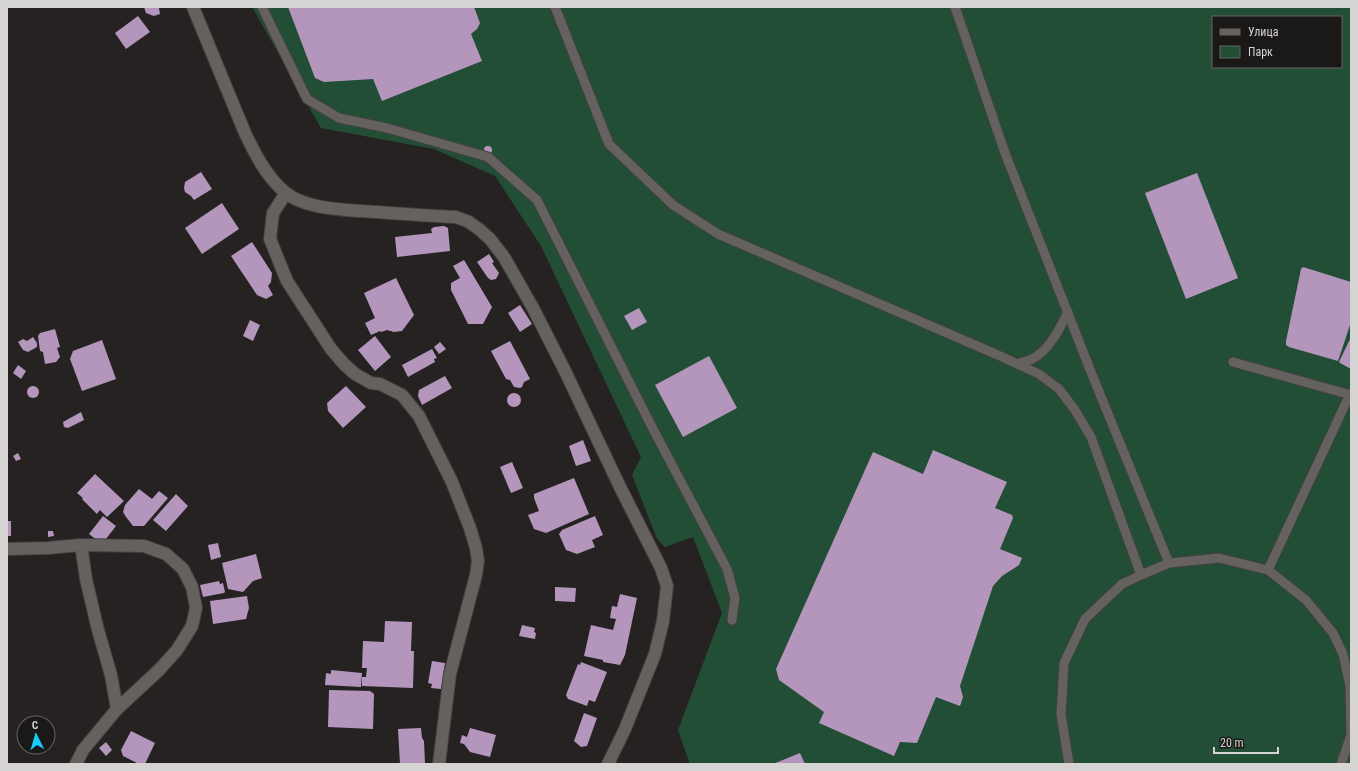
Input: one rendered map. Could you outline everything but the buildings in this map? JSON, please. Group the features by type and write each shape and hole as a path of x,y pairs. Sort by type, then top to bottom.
{"street":[{"path":"193,7 254,152 270,176 286,193 316,206 456,218 469,222 490,239 504,256 533,308 661,568 667,586 663,621 655,654 625,729 608,764"},
{"path":"286,193 273,213 270,239 287,281 331,349 344,364 355,374 371,383 380,384 402,395 419,416 452,482 476,548 478,561 476,575 450,674 439,764"},
{"path":"7,549 48,548 81,544 144,546 166,554 183,569 192,587 196,608 192,626 177,650 159,670 117,709 83,750 76,764"},
{"path":"81,544 86,579 98,630 111,675 117,709"}],"lane":[{"path":"262,7 307,99 339,118 387,128 488,157 537,200 652,427 727,569 735,598 732,620"},
{"path":"555,7 609,144 673,205 718,234 1017,364 1039,374 1059,389 1075,410 1091,437 1141,576"},
{"path":"955,7 1005,153 1093,377 1169,563"},
{"path":"1017,364 1034,358 1048,345 1058,332 1068,312"},
{"path":"1233,362 1350,394 1268,570"},
{"path":"1067,764 1062,714 1064,663 1085,619 1122,584 1169,563 1219,558 1268,570 1306,600 1347,653 1350,686 1351,735 1341,764"}],"green space":[{"path":"252,7 1351,7 1351,764 690,764 678,730 722,613 693,537 665,547 657,539 632,475 641,457 541,246 495,176 434,149 321,128"}]}
